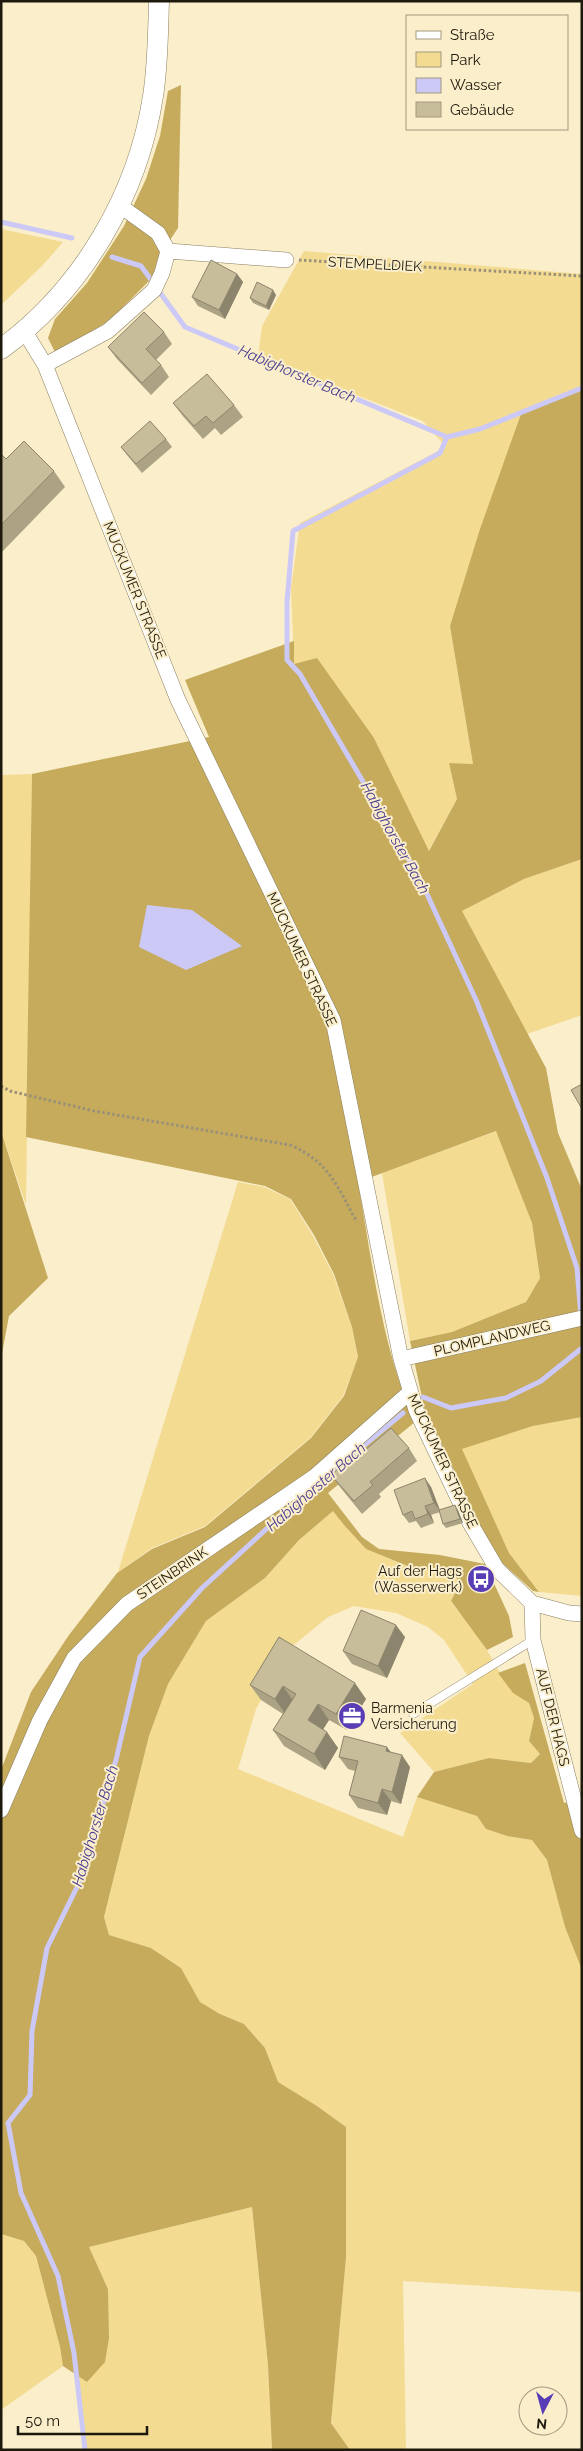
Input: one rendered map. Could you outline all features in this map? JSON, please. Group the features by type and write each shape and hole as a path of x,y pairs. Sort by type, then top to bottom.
{"street":[{"path":"1,349 25,332 66,290 100,241 129,185 145,136 154,95 159,1"},
{"path":"45,366 108,332 154,290 162,273 168,251 158,233 119,205"},
{"path":"168,251 286,260"},
{"name":"MUCKUMER STRASSE","path":"25,332 45,366 178,700 333,1020 401,1359 416,1410 470,1523 497,1569 532,1602 569,1613 582,1614"},
{"name":"PLOMPLANDWEG","path":"401,1359 582,1318"},
{"name":"STEINBRINK","path":"1,1810 40,1720 74,1658 127,1604 314,1477 410,1392"},
{"name":"AUF DER HAGS","path":"532,1602 533,1640 578,1800 582,1831"}],"lane":[{"path":"413,1714 533,1640"}],"path":[{"name":"STEMPELDIEK","path":"286,260 582,276"},
{"path":"1,1086 10,1091 94,1111 290,1145 308,1153 329,1172 358,1224"}],"green space":[{"path":"1,229 63,242 43,265 1,305"},
{"path":"304,251 582,274 582,389 574,391 450,626 473,764 449,763 457,799 428,852 374,738 294,664 291,588 300,523 446,447 423,421 258,357 262,326"},
{"path":"32,774 26,1205 1,1131 1,775"},
{"path":"582,859 582,1015 527,1034 462,911 524,879"},
{"path":"497,1131 532,1223 540,1278 526,1302 452,1332 410,1341 382,1173"},
{"path":"238,1182 264,1187 290,1199 313,1236 333,1274 352,1327 358,1358 343,1396 311,1437 205,1526 152,1548 118,1572"},
{"path":"582,1417 582,1596 539,1592 509,1553 461,1449 533,1426"},
{"path":"334,1510 344,1525 366,1549 420,1571 438,1566 461,1581 451,1602 486,1649 503,1679 529,1703 534,1718 529,1741 540,1754 531,1763 489,1758 434,1772 400,1733 473,1684 444,1640 428,1627 396,1613 354,1606 328,1617 290,1648 256,1709 238,1769 403,1837 417,1797 477,1816 486,1829 507,1836 532,1840 547,1860 565,1927 582,1970 582,2292 403,2281 406,2450 350,2450 331,2423 346,2258 346,2127 317,2106 277,2082 265,2048 244,2024 220,2014 200,2002 181,1968 151,1948 109,1935 104,1917 149,1736 168,1684 206,1621 265,1578 299,1540"},
{"path":"252,2207 268,2365 272,2450 86,2450 78,2376 108,2289 89,2247"},
{"path":"1,2234 24,2241 36,2256 60,2347 63,2366 1,2410"}],"shaded area":[{"path":"181,85 178,228 164,249 159,271 111,319 66,349 55,352 48,338 55,319 87,283 124,226 146,179 160,136 168,91"},
{"path":"582,389 582,859 524,879 462,911 546,1068 558,1133 582,1190 582,1417 533,1426 462,1449 509,1553 539,1592 533,1591 500,1561 480,1525 424,1407 410,1341 452,1332 526,1302 540,1278 532,1223 496,1131 358,1182 373,1273 386,1335 394,1365 415,1422 328,1493 362,1537 379,1549 440,1555 485,1564 509,1616 513,1637 487,1650 451,1601 461,1581 438,1567 420,1571 366,1549 333,1511 299,1540 265,1578 206,1621 168,1684 149,1736 104,1917 109,1935 151,1948 181,1968 200,2002 220,2014 244,2024 265,2048 278,2082 317,2106 346,2127 346,2258 331,2423 350,2450 272,2450 268,2365 252,2207 89,2247 108,2289 109,2338 105,2362 87,2382 63,2366 60,2347 36,2256 24,2241 1,2234 1,1770 31,1692 69,1635 117,1573 152,1549 205,1527 311,1438 344,1396 358,1357 352,1327 334,1274 314,1235 291,1199 265,1186 26,1137 32,774 209,737 185,680 294,641 294,664 317,658 374,738 429,851 457,799 449,763 473,764 450,626 480,529 521,414"},
{"path":"1,1131 48,1278 9,1316 1,1359"},
{"path":"525,1663 564,1803 582,1800 582,1970 565,1927 547,1860 532,1840 507,1836 486,1829 477,1816 417,1797 434,1772 489,1758 531,1763 540,1754 529,1741 534,1718 529,1703 513,1693 498,1673"}],"water":[{"path":"147,905 192,910 242,946 186,970 139,947"}],"building":[{"path":"211,260 237,274 219,310 192,297"},
{"path":"257,282 273,290 266,306 250,298"},
{"path":"144,312 164,332 146,349 161,365 142,383 108,347"},
{"path":"207,374 234,405 213,423 206,416 194,426 173,403"},
{"path":"150,421 166,439 136,464 121,447"},
{"path":"24,441 54,471 1,525 1,454 6,459"},
{"path":"582,1084 582,1109 571,1090"},
{"path":"391,1428 409,1448 370,1482 373,1485 354,1501 331,1475 349,1459 351,1462"},
{"path":"425,1478 434,1503 425,1506 428,1514 415,1519 412,1511 403,1515 394,1490"},
{"path":"455,1505 460,1519 443,1524 439,1510"},
{"path":"361,1610 396,1625 378,1666 343,1651"},
{"path":"279,1637 355,1683 336,1714 318,1704 308,1720 327,1732 314,1754 273,1730 296,1694 283,1686 275,1699 250,1685"},
{"path":"344,1736 387,1747 386,1751 402,1755 392,1792 382,1789 378,1803 349,1795 358,1761 339,1757"}],"waterway":[{"name":"Habighorster Bach","path":"1,222 72,238"},
{"name":"Habighorster Bach","path":"112,257 141,266 152,281"},
{"name":"Habighorster Bach","path":"161,294 185,327 447,437 440,453 293,531 287,602 287,660 300,674 420,879 476,1000 547,1178 577,1268 581,1316"},
{"name":"Habighorster Bach","path":"447,437 480,429 582,388"},
{"name":"Habighorster Bach","path":"423,1397 451,1408 506,1398 541,1381 582,1348"},
{"name":"Habighorster Bach","path":"85,2450 74,2353 58,2276 21,2193 8,2123 30,2095 32,2031 47,1948 80,1881 116,1760 140,1657 202,1588 297,1501 403,1413"}],"place":[{"name":"Auf der Hags (Wasserwerk)","path":"481,1579"},
{"name":"Barmenia Versicherung","path":"352,1716"}]}
